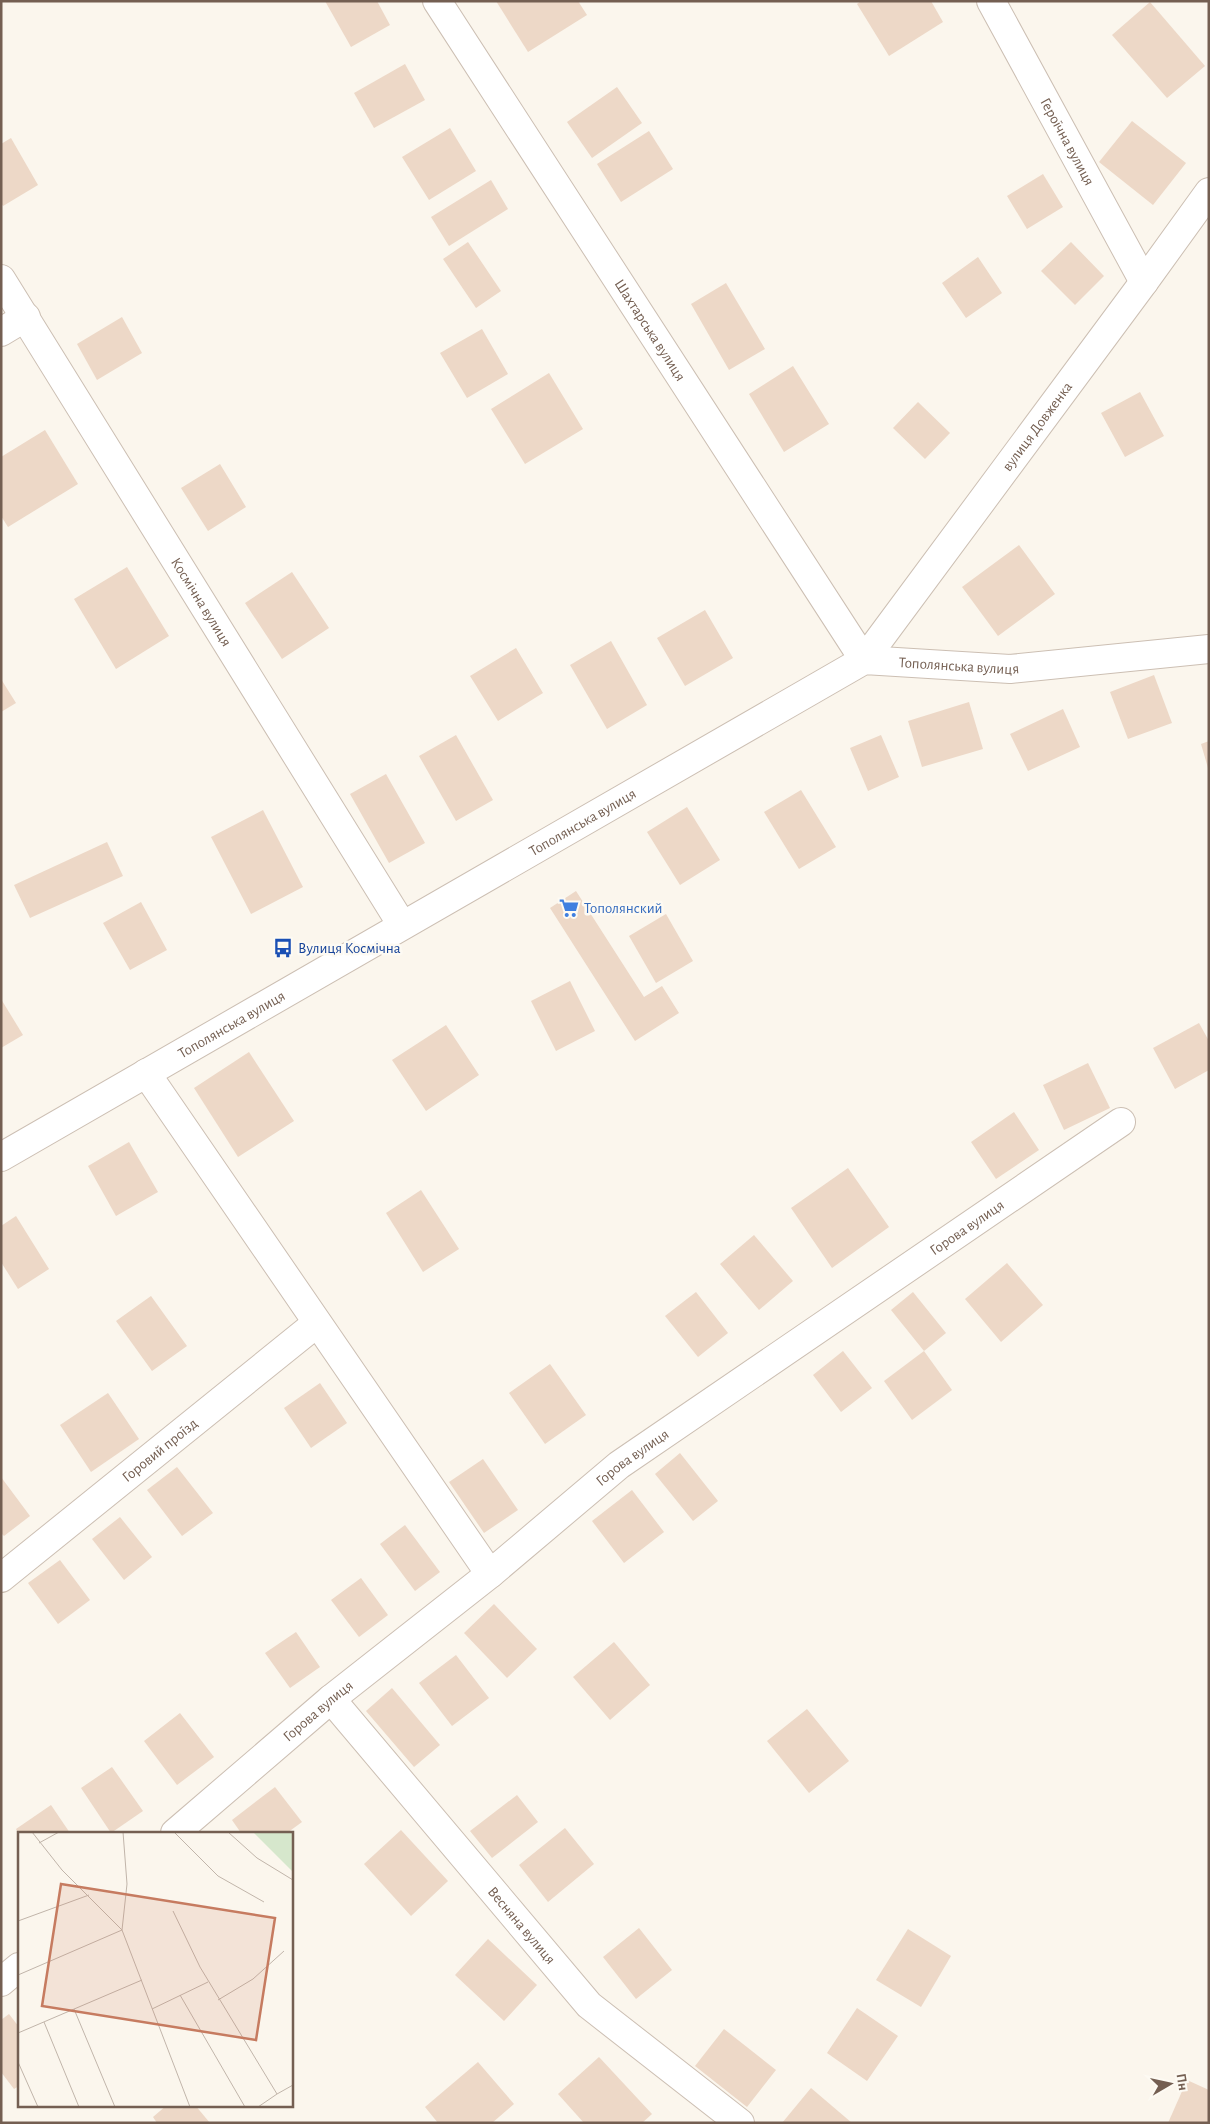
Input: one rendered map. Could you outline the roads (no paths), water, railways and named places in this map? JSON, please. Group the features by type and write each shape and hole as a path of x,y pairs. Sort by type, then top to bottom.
{"street":[{"name":"Шахтарська вулиця","path":"437,1 864,660"},
{"name":"Героїчна вулиця","path":"991,1 1144,282"},
{"name":"вулиця Довженка","path":"864,660 1209,192"},
{"name":"Космічна вулиця","path":"1,279 402,925"},
{"path":"1,332 26,317"},
{"name":"Тополянська вулиця","path":"1,1157 864,660 1010,669 1209,649"},
{"path":"146,1073 490,1574"},
{"name":"Горова вулиця","path":"176,1832 331,1699 490,1574 619,1465 1121,1122"},
{"name":"Горовий проїзд","path":"1,1578 317,1323"},
{"name":"Весняна вулиця","path":"331,1699 589,2005 740,2123"},
{"path":"1,1982 18,1968"}],"place":[{"name":"Тополянский","path":"569,908"},
{"name":"Вулиця Космічна","path":"283,948"}]}
